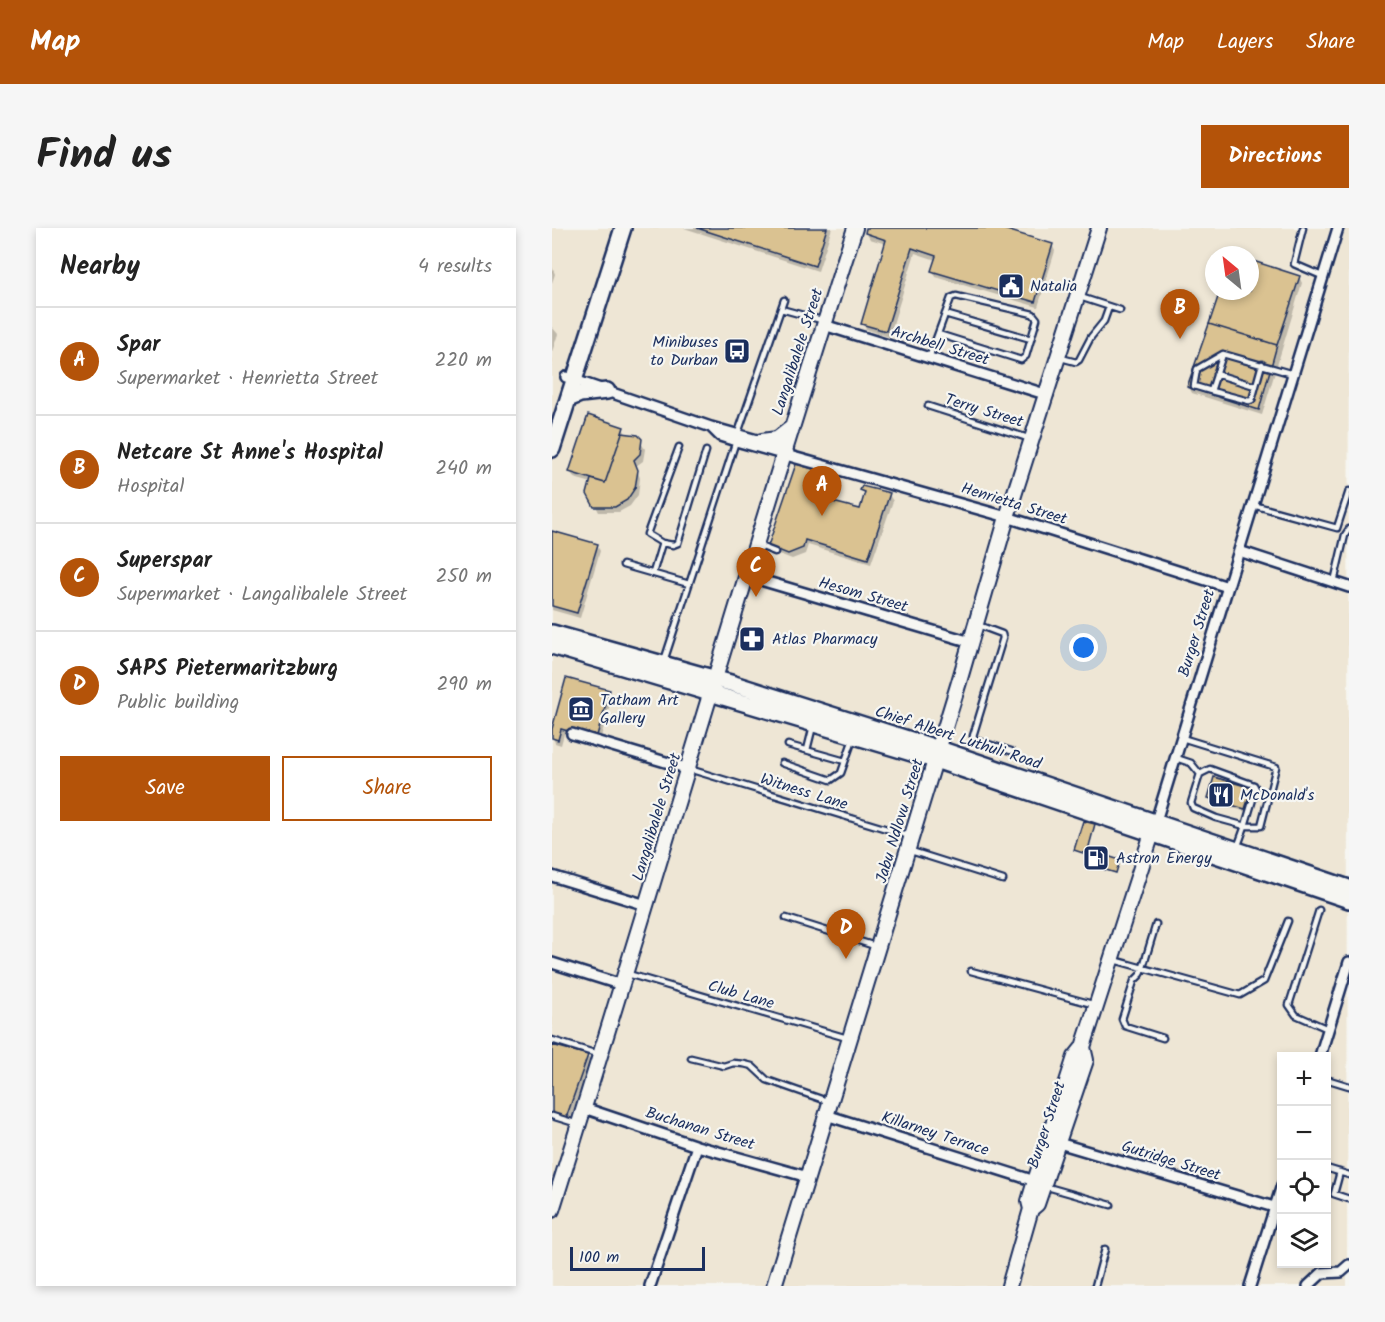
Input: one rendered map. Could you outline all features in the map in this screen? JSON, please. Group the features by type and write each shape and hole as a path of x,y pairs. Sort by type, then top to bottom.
{"main road":[{"path":"570,378 613,228"},
{"path":"552,449 560,409 623,228"},
{"path":"560,409 580,394 606,391"},
{"name":"Chief Albert Luthuli Road","path":"552,633 663,664 813,723 855,736 937,754"},
{"name":"Chief Albert Luthuli Road","path":"552,646 712,685 937,754 1154,826 1349,900"},
{"name":"Chief Albert Luthuli Road","path":"1154,826 1237,849 1349,888"}],"street":[{"name":"Langalibalele Street","path":"552,1210 689,769 712,685 786,453 791,428 855,228"},
{"name":"Jabu Ndlovu Street","path":"774,1286 910,844 1007,517 1034,439 1099,228"},
{"name":"Burger Street","path":"1039,1184 1054,1141 1075,1057 1083,1047 1112,959 1338,228"},
{"name":"Archbell Street","path":"824,323 1047,395"},
{"name":"Henrietta Street","path":"570,378 786,453 1007,517 1228,587"},
{"path":"762,441 777,439 791,428"},
{"name":"Henrietta Street","path":"737,437 762,441 786,453"},
{"path":"1239,551 1349,587"},
{"name":"Hesom Street","path":"747,576 971,642"},
{"path":"572,734 689,769"},
{"path":"552,876 646,905"},
{"path":"1321,1052 1349,962"},
{"path":"552,963 623,979"},
{"name":"Buchanan Street","path":"584,1108 697,1146 808,1177"},
{"name":"Killarney Terrace","path":"828,1108 1039,1184"},
{"name":"Gutridge Street","path":"1054,1141 1274,1208"},
{"path":"650,1286 697,1146"},
{"path":"1009,1286 1030,1205 1039,1184"},
{"path":"1250,1286 1277,1198"},
{"path":"1308,1286 1322,1273 1341,1272 1349,1265"}],"lane":[{"path":"1303,228 1294,264 1323,276"},
{"path":"929,358 951,298 959,295 1033,314 1037,319 1026,356 1018,361 938,334"},
{"path":"1078,297 1120,310"},
{"path":"663,664 784,300"},
{"path":"1059,357 1079,360 1091,337 1104,321 1109,307"},
{"path":"781,309 824,323"},
{"path":"945,314 1031,339"},
{"path":"1262,364 1252,400 1249,401 1194,386 1197,369 1223,354 1262,364 1293,374"},
{"path":"1211,391 1223,354"},
{"path":"1216,374 1255,386"},
{"name":"Terry Street","path":"928,406 1034,439"},
{"path":"679,447 647,534 662,543 673,545 678,543 706,451"},
{"path":"1337,528 1349,491"},
{"path":"1253,505 1348,530 1334,582"},
{"path":"652,573 662,543"},
{"path":"757,545 775,552"},
{"path":"623,565 689,584"},
{"path":"976,624 1002,634 1003,638 973,736 975,740 1011,752"},
{"path":"807,750 813,723"},
{"path":"782,763 831,780 841,773 855,736"},
{"path":"1182,738 1276,767 1261,826 1245,826 1216,818 1193,808 1191,803 1200,774 1210,769 1252,783 1256,789 1245,826 1237,849"},
{"path":"788,744 845,761"},
{"path":"1175,758 1191,763 1200,774"},
{"name":"Witness Lane","path":"689,769 910,844 1003,880"},
{"path":"1319,910 1289,1005 1296,1015 1328,1029"},
{"path":"786,918 878,947"},
{"path":"1112,959 1240,994 1247,993 1264,981 1288,921"},
{"path":"1156,924 1143,968 1134,981 1122,1014 1125,1026 1163,1038"},
{"path":"971,971 1097,1006"},
{"name":"Club Lane","path":"623,979 850,1038"},
{"path":"552,1040 599,1055"},
{"path":"692,1058 724,1066 734,1063 752,1066 767,1080 828,1108"},
{"path":"1331,1081 1349,1086"},
{"path":"552,1116 579,1125"},
{"path":"1331,1169 1349,1175"},
{"path":"1340,1172 1335,1194 1349,1199"},
{"path":"1039,1184 1111,1205"},
{"path":"1095,1286 1105,1249"}],"shaded area":[{"path":"552,228 1349,228 1347,1286 552,1286"}],"building":[{"path":"697,228 827,228 815,266"},
{"name":"Natalia","path":"866,228 1000,228 1053,244 1035,302 931,271 936,256 912,248 886,331 861,324 886,240 865,233"},
{"path":"1259,263 1300,276 1277,345 1209,324 1217,300 1259,300"},
{"path":"1209,324 1277,345 1259,410 1187,387"},
{"path":"588,415 624,427 605,483 569,472"},
{"path":"622,433 638,435 642,439 640,454 634,460 638,470 635,488 627,500 615,507 594,507 587,494 591,479 605,483"},
{"path":"796,464 838,476 829,501 860,509 865,492 860,490 862,486 890,493 868,559 805,540 803,548 788,554 768,546"},
{"path":"552,531 598,544 577,613 552,606"},
{"name":"Tatham Art Gallery","path":"566,678 610,690 596,739 561,729 558,740 552,738 552,729"},
{"path":"1214,777 1252,788 1245,809 1208,798"},
{"path":"1083,821 1095,824 1088,850 1120,860 1116,873 1086,864 1089,855 1074,850"},
{"path":"552,1045 588,1055 566,1118 552,1114"}],"place":[{"name":"Natalia","path":"1011,286"},
{"name":"Netcare St Anne's Hospital","path":"1180,339"},
{"name":"Minibuses to Durban","path":"737,351"},
{"name":"Spar","path":"822,516"},
{"name":"Superspar","path":"756,597"},
{"name":"Atlas Pharmacy","path":"752,639"},
{"name":"Tatham Art Gallery","path":"581,709"},
{"name":"McDonald's","path":"1221,795"},
{"name":"Astron Energy","path":"1096,858"},
{"name":"SAPS Pietermaritzburg","path":"846,959"}]}
